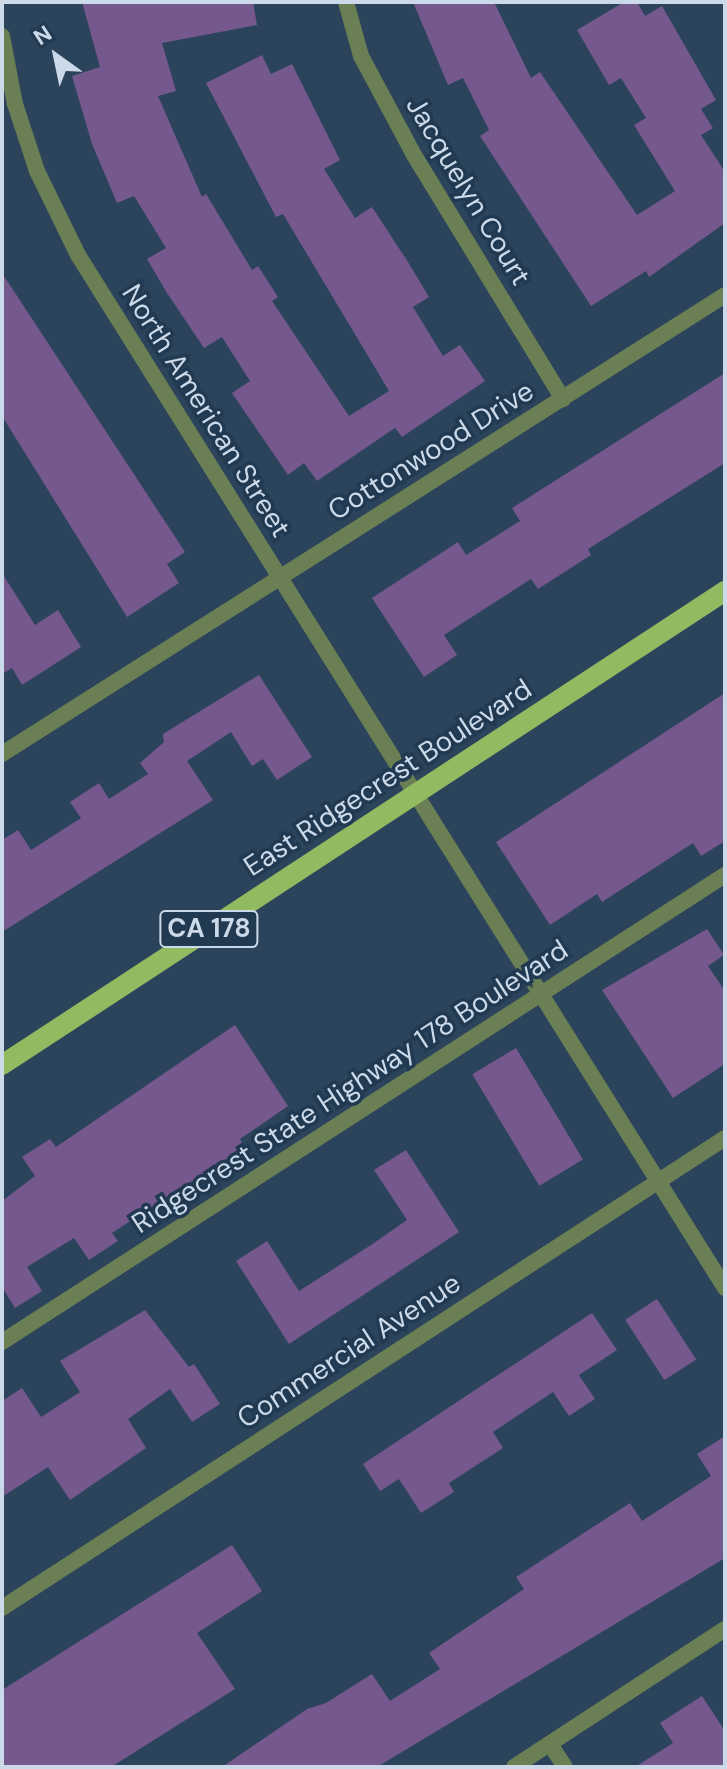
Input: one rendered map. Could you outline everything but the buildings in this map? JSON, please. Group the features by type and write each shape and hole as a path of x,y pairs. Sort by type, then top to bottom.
{"main road":[{"name":"East Ridgecrest Boulevard","path":"2,1065 725,591"}],"street":[{"name":"Jacquelyn Court","path":"346,2 361,56 414,155 563,399"},
{"name":"North American Street","path":"2,36 15,104 37,171 78,255 544,993 725,1288"},
{"name":"Cottonwood Drive","path":"2,754 725,295"},
{"name":"Ridgecrest State Highway 178 Boulevard","path":"2,1342 725,875"},
{"name":"Commercial Avenue","path":"2,1608 725,1138"},
{"path":"514,1767 725,1629"},
{"path":"550,1744 565,1767"}]}
